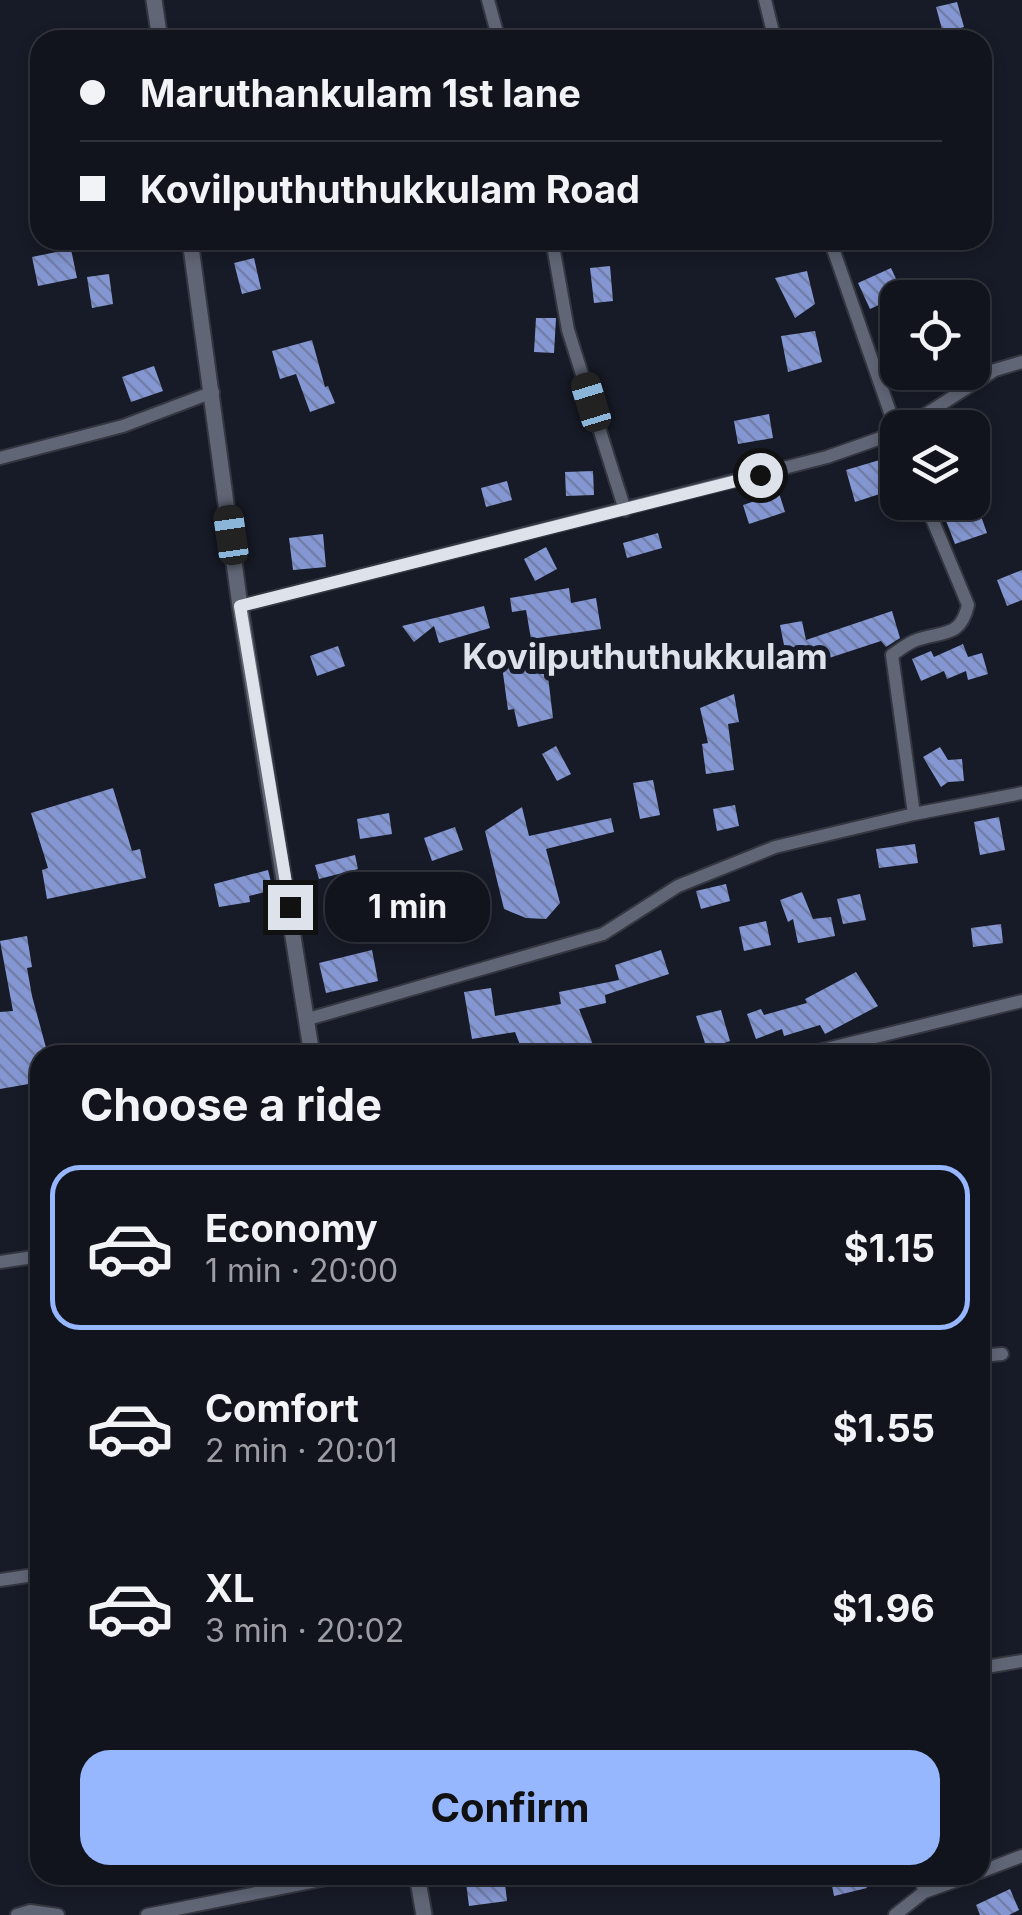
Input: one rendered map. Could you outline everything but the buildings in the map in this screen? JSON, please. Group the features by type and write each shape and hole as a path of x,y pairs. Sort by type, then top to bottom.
{"street":[{"path":"154,0 158,30"},
{"path":"488,0 496,30"},
{"path":"764,0 772,30"},
{"path":"192,250 240,606 311,1045"},
{"path":"554,250 568,330 624,510"},
{"path":"834,250 891,410"},
{"path":"933,410 995,370 1022,362"},
{"path":"0,458 124,426 213,392"},
{"path":"240,606 828,457 880,439"},
{"path":"914,814 892,655 914,641 952,631 964,621 968,606 932,520"},
{"path":"308,1019 603,934 678,886 775,847 1022,793"},
{"path":"843,1045 1022,1001"},
{"path":"0,1262 30,1258"},
{"path":"990,1355 1002,1354"},
{"path":"0,1580 30,1576"},
{"path":"990,1666 1022,1661"},
{"path":"990,1868 1022,1856"},
{"path":"148,1915 296,1885"},
{"path":"418,1885 424,1915"},
{"path":"923,1885 924,1892"},
{"path":"895,1915 924,1892 944,1885"},
{"path":"16,1915 30,1911 58,1915"}],"district":[{"name":"Kovilputhuthukkulam","path":"645,656"}],"route":[{"path":"290,907 240,606 760,475"}]}
